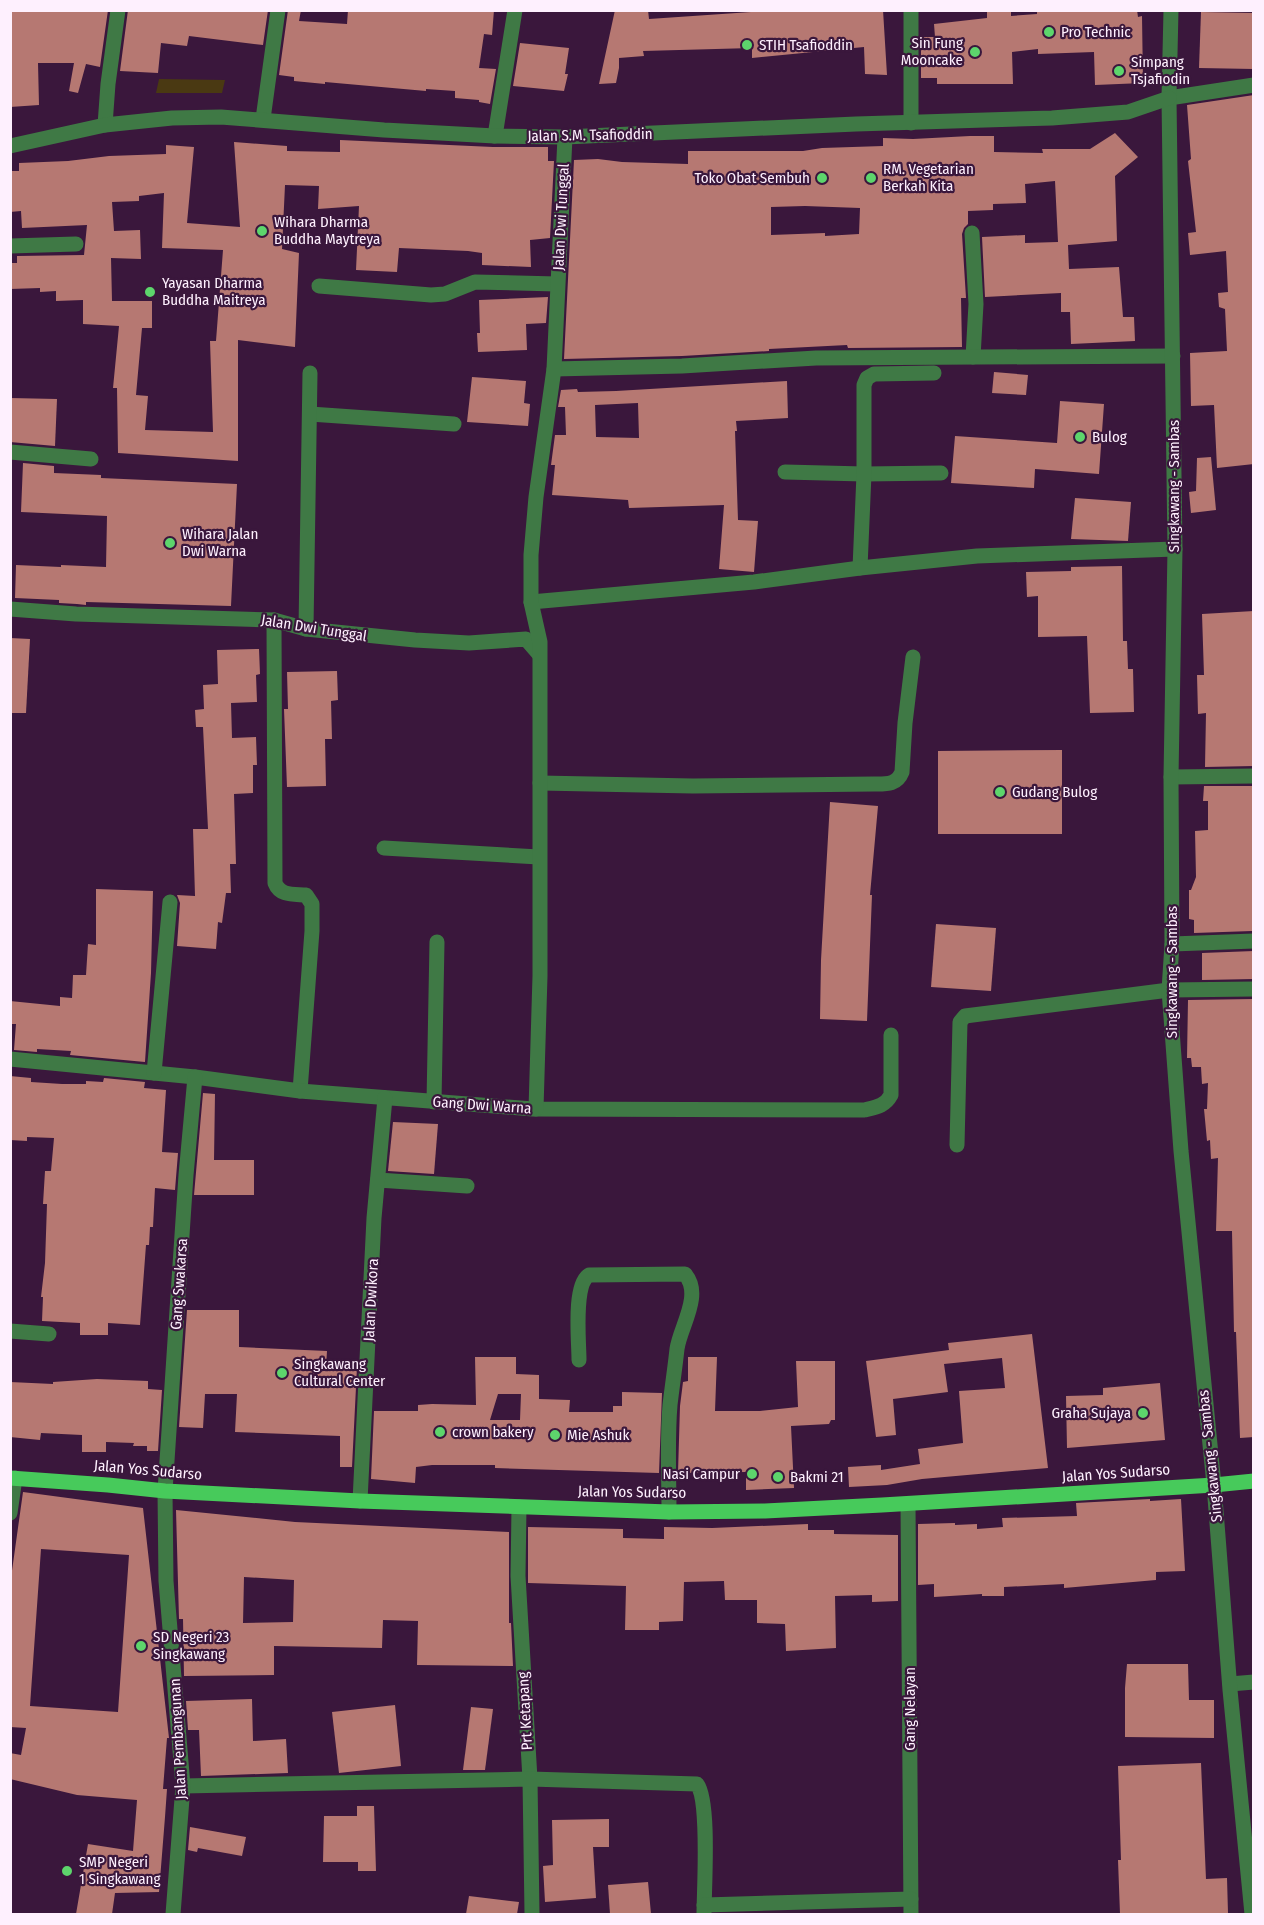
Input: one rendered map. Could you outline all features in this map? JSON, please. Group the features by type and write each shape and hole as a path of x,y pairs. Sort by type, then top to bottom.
{"main road":[{"name":"Jalan Yos Sudarso","path":"13,1478 165,1491 360,1501 669,1512 765,1511 1254,1481"}],"street":[{"path":"105,125 118,10"},
{"path":"263,119 278,10"},
{"path":"495,136 515,10"},
{"path":"911,10 911,123"},
{"name":"Singkawang - Sambas","path":"1171,10 1169,98 1175,549 1171,777 1172,945 1169,990 1180,1140 1214,1485 1252,1914"},
{"name":"Jalan S.M. Tsafioddin","path":"10,146 105,125 172,118 263,119 384,130 565,137 1052,118 1128,112 1169,98 1254,85"},
{"name":"Jalan Dwi Tunggal","path":"536,1109 540,976 539,629 532,605 531,555 536,497 554,369 565,137"},
{"path":"972,233 976,304 973,357"},
{"path":"10,246 76,244"},
{"path":"319,286 431,295 445,294 475,282 558,284"},
{"path":"554,369 682,366 816,358 1173,356"},
{"path":"306,629 310,373"},
{"path":"860,568 864,474 864,384 867,378 874,374 934,373"},
{"path":"310,414 454,424"},
{"path":"10,452 91,459"},
{"path":"785,472 941,473"},
{"path":"539,654 526,639 527,616 532,605 977,556 1175,549"},
{"name":"Jalan Dwi Tunggal","path":"10,609 76,614 274,620 306,629 362,636 458,643 526,639"},
{"path":"274,620 275,883 281,892 306,895 312,904 300,1091"},
{"path":"540,783 704,786 895,782 902,772 913,657"},
{"path":"1171,777 1254,776"},
{"path":"384,848 539,857"},
{"path":"154,1073 170,902"},
{"path":"1172,945 1254,941"},
{"path":"434,1102 437,942"},
{"path":"957,1145 960,1022 966,1017 1169,990 1254,989"},
{"name":"Gang Dwi Warna","path":"10,1059 195,1077 300,1091 536,1109 864,1110 879,1107 887,1102 891,1095 891,1035"},
{"name":"Gang Swakarsa","path":"165,1491 186,1175 195,1077"},
{"name":"Jalan Dwikora","path":"360,1501 378,1180 385,1098"},
{"path":"378,1180 467,1186"},
{"path":"579,1360 580,1284 584,1278 589,1275 685,1274 690,1280 692,1290 689,1310 677,1350 670,1405 669,1512"},
{"path":"10,1331 49,1334"},
{"path":"10,1513 13,1478"},
{"name":"Jalan Pembangunan","path":"165,1491 166,1581 183,1786 173,1914"},
{"name":"Gang Nelayan","path":"908,1503 911,1907"},
{"name":"Prt Ketapang","path":"519,1507 518,1576 530,1779 532,1914"},
{"path":"1230,1684 1254,1682"},
{"path":"183,1786 530,1779 697,1784 701,1790 704,1810 704,1910 911,1907"}],"shaded area":[{"path":"159,79 225,80 222,93 156,93"}],"building":[{"path":"10,10 108,10 100,67 86,64 78,93 69,91 74,63 38,63 39,105 10,107"},
{"path":"128,10 268,10 263,45 189,36 187,46 161,43 158,73 120,71"},
{"path":"288,10 301,10 299,21 347,24 348,10 494,10 492,35 484,34 479,68 496,69 490,104 479,102 479,100 455,98 455,91 426,89 426,91 325,82 325,84 294,81 294,77 279,75"},
{"path":"615,10 648,10 649,19 751,12 751,10 883,10 887,75 865,74 864,47 752,58 752,48 643,51 644,56 619,58 616,83 599,84"},
{"path":"987,10 1011,10 1011,16 1037,14 1037,10 1137,10 1138,17 1142,16 1143,83 1095,85 1094,52 1038,54 1038,49 1012,52 1013,84 937,84 937,78 921,78 921,37 935,37 934,24 987,18"},
{"path":"1201,12 1254,13 1254,69 1199,68"},
{"path":"520,43 569,48 565,74 568,74 564,91 513,86"},
{"path":"1254,95 1254,464 1217,468 1214,405 1191,406 1190,353 1227,351 1225,309 1219,307 1218,293 1228,292 1226,251 1190,255 1188,233 1196,232 1188,161 1191,159 1187,105"},
{"path":"1115,133 1138,157 1115,176 1117,241 1068,245 1069,269 1119,267 1123,317 1134,317 1135,341 1071,344 1070,312 1061,312 1061,293 985,297 982,237 1025,235 1025,243 1058,242 1055,181 1025,184 1026,203 993,204 993,210 968,211 968,224 962,234 966,298 961,298 962,347 848,348 847,345 682,356 564,359 574,160 598,159 688,164 688,151 803,151 822,148 883,146 883,138 970,136 994,136 994,152 1043,153 1042,149 1090,149","holes":["771,207 860,208 859,234 771,235"]},
{"path":"340,140 493,147 548,147 548,161 554,161 550,238 530,240 531,267 482,265 482,253 399,248 397,272 356,270 359,206 318,209 319,186 285,185 282,249 299,253 295,347 238,340 238,461 118,453 117,388 113,388 119,326 83,324 83,300 56,301 56,291 40,292 40,288 10,289 10,263 17,263 17,256 84,255 87,225 22,228 21,211 10,212 10,171 19,171 19,163 166,154 166,145 194,147 187,223 240,227 234,142 287,146 287,151 340,152","holes":["164,193 162,248 223,250 216,341 210,341 213,432 145,430 148,396 136,395 142,328 152,328 152,301 112,301 111,258 141,259 140,230 114,231 112,202 139,201 139,196"]},
{"path":"548,297 546,323 526,324 527,350 478,352 479,300"},
{"path":"994,372 1028,375 1026,395 992,393"},
{"path":"472,377 526,381 524,403 530,404 528,426 467,422"},
{"path":"787,381 788,418 736,421 738,520 758,521 754,572 719,569 724,505 629,508 628,500 552,495 555,465 551,465 555,435 566,435 565,407 558,407 561,390 616,391","holes":["638,403 639,438 596,437 595,405"]},
{"path":"10,398 57,399 55,446 10,442"},
{"path":"1060,401 1104,404 1099,474 1035,469 1034,488 951,483 955,436 1057,443"},
{"path":"1211,457 1216,510 1191,513 1189,492 1196,491 1197,458"},
{"name":"Wihara Jalan Dwi Warna","path":"23,463 54,466 54,473 101,475 101,478 237,484 231,606 86,602 86,605 59,603 59,600 15,598 16,565 106,567 107,516 21,512"},
{"path":"1075,498 1131,502 1128,541 1071,539"},
{"path":"1122,566 1123,641 1127,641 1128,669 1133,669 1134,712 1090,713 1087,636 1038,637 1038,596 1027,597 1026,572 1071,571 1071,567"},
{"path":"1254,611 1254,766 1205,767 1206,713 1198,714 1197,675 1204,675 1202,614"},
{"path":"10,638 30,639 26,713 10,713"},
{"path":"259,649 260,674 256,675 257,702 231,703 232,738 256,737 257,765 253,765 253,793 234,794 236,864 230,864 231,893 226,893 222,923 218,922 216,949 177,946 180,903 177,895 195,896 193,829 208,829 203,727 196,727 195,710 204,709 203,685 218,684 217,650"},
{"path":"337,671 338,700 331,701 332,739 325,739 326,786 287,787 284,709 288,709 287,672"},
{"name":"Gudang Bulog","path":"1062,750 1062,834 938,834 938,751"},
{"path":"1204,786 1254,786 1252,931 1194,933 1194,920 1189,919 1189,890 1196,877 1195,831 1208,830 1208,801 1203,801"},
{"path":"830,802 878,806 870,895 872,895 867,1021 820,1019"},
{"path":"96,889 153,891 151,973 145,1062 70,1055 71,1051 14,1050 16,1024 10,1024 10,1001 60,1006 60,997 72,998 73,975 86,975 88,944 96,945"},
{"path":"936,924 996,928 991,991 931,987"},
{"path":"1254,951 1254,979 1202,980 1202,953"},
{"path":"1254,999 1254,1437 1240,1438 1236,1332 1234,1332 1232,1231 1216,1231 1218,1158 1211,1159 1210,1140 1207,1141 1204,1109 1207,1109 1208,1083 1202,1084 1201,1067 1192,1067 1191,1058 1187,1058 1188,1000"},
{"path":"10,1076 31,1078 31,1082 62,1084 86,1084 86,1081 103,1082 104,1078 145,1082 144,1088 166,1090 162,1152 178,1153 175,1190 155,1188 153,1227 150,1227 149,1245 146,1245 140,1325 108,1323 108,1335 80,1335 80,1323 42,1321 43,1297 41,1297 45,1263 47,1204 43,1204 45,1171 51,1171 54,1138 27,1137 27,1141 10,1140"},
{"path":"203,1093 215,1094 214,1160 254,1160 254,1195 194,1195"},
{"path":"393,1122 438,1124 434,1174 388,1171"},
{"path":"187,1310 239,1310 239,1347 327,1351 326,1367 357,1367 352,1467 340,1467 340,1436 235,1432 237,1394 205,1394 203,1428 179,1427"},
{"path":"1032,1334 1048,1468 849,1487 848,1467 881,1465 881,1470 920,1464 918,1449 963,1443 959,1391 1005,1388 1002,1358 944,1364 948,1392 893,1399 896,1435 876,1437 866,1361 949,1350 948,1343"},
{"path":"475,1357 516,1357 516,1374 539,1375 539,1399 570,1400 569,1412 613,1412 613,1406 622,1406 622,1392 662,1393 659,1473 495,1468 495,1465 432,1465 416,1467 415,1483 371,1479 374,1411 418,1411 418,1405 432,1404 476,1405","holes":["498,1394 521,1394 520,1420 490,1420"]},
{"path":"688,1357 717,1357 715,1411 760,1411 798,1407 796,1361 835,1361 835,1420 831,1420 829,1424 791,1426 794,1488 746,1490 746,1472 678,1473 680,1406 683,1382 688,1381"},
{"path":"97,1379 148,1381 148,1389 162,1390 158,1451 147,1451 147,1446 133,1446 134,1443 106,1442 106,1452 82,1452 82,1435 41,1433 40,1440 10,1437 10,1382 53,1384 53,1382"},
{"path":"1160,1383 1165,1440 1067,1448 1066,1396 1103,1395 1103,1388"},
{"path":"23,1492 143,1508 169,1738 167,1738 163,1789 167,1789 165,1817 159,1892 115,1893 112,1914 76,1914 88,1844 133,1851 137,1800 77,1795 10,1779 10,1753 21,1755 26,1728 10,1727 10,1585","holes":["41,1549 129,1555 118,1712 30,1706"]},
{"path":"1150,1499 1150,1501 1181,1499 1185,1571 1156,1572 1156,1580 1064,1588 1064,1584 1004,1587 1004,1596 982,1596 982,1594 934,1597 934,1584 918,1585 918,1524 977,1524 977,1529 1003,1527 1002,1518 1077,1516 1076,1503"},
{"path":"176,1510 295,1522 509,1532 509,1623 511,1623 513,1666 417,1665 418,1621 383,1620 382,1648 274,1646 274,1675 184,1676 183,1619 179,1619","holes":["244,1577 294,1580 293,1622 243,1623"]},
{"path":"808,1524 808,1530 834,1530 834,1534 898,1535 898,1601 872,1602 872,1595 835,1596 836,1648 786,1651 785,1624 757,1623 757,1600 725,1600 724,1581 684,1582 683,1621 659,1622 659,1630 625,1630 626,1586 528,1583 528,1527 623,1529 623,1538 664,1539 664,1527 712,1528"},
{"path":"1127,1664 1188,1664 1189,1700 1214,1700 1214,1738 1125,1737"},
{"path":"252,1699 253,1741 286,1739 288,1773 201,1776 199,1730 188,1730 186,1701"},
{"path":"395,1705 401,1766 339,1773 332,1712"},
{"path":"471,1707 493,1709 485,1770 463,1770"},
{"path":"1201,1763 1206,1879 1227,1878 1228,1913 1120,1914 1118,1766"},
{"path":"357,1806 374,1806 376,1871 358,1871 358,1862 323,1862 324,1816 357,1816"},
{"path":"609,1819 609,1847 593,1847 596,1898 545,1902 543,1866 553,1865 552,1820"},
{"path":"190,1827 246,1837 242,1856 198,1848 197,1852 188,1850"},
{"path":"648,1882 651,1914 610,1914 608,1885"},
{"path":"469,1896 519,1902 517,1914 466,1914"}],"place":[{"name":"Pro Technic","path":"1049,32"},
{"name":"STIH Tsafioddin","path":"747,45"},
{"name":"Sin Fung Mooncake","path":"975,52"},
{"name":"Simpang Tsjafiodin","path":"1119,71"},
{"name":"Toko Obat Sembuh","path":"822,178"},
{"name":"RM. Vegetarian Berkah Kita","path":"871,178"},
{"name":"Wihara Dharma Buddha Maytreya","path":"262,231"},
{"name":"Yayasan Dharma Buddha Maitreya","path":"150,292"},
{"name":"Bulog","path":"1080,437"},
{"name":"Wihara Jalan Dwi Warna","path":"170,543"},
{"name":"Gudang Bulog","path":"1000,792"},
{"name":"Singkawang Cultural Center","path":"282,1373"},
{"name":"Graha Sujaya","path":"1143,1413"},
{"name":"crown bakery","path":"440,1432"},
{"name":"Mie Ashuk","path":"555,1435"},
{"name":"Nasi Campur","path":"752,1474"},
{"name":"Bakmi 21","path":"778,1477"},
{"name":"SD Negeri 23 Singkawang","path":"141,1646"},
{"name":"SMP Negeri 1 Singkawang","path":"67,1871"}]}
